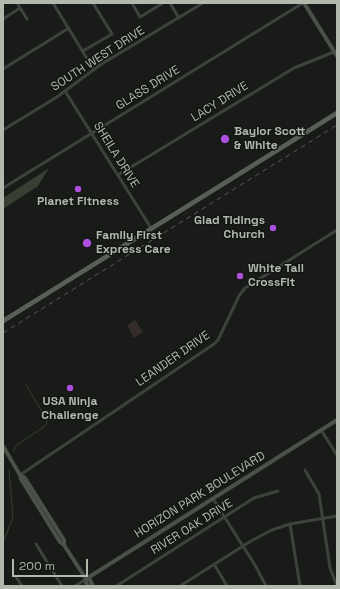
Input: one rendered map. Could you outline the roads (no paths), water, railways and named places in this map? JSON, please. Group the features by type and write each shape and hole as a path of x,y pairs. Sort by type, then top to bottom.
{"main road":[{"path":"3,320 337,113"}],"street":[{"path":"17,3 27,19"},
{"path":"54,3 94,70"},
{"path":"83,51 112,34 93,3"},
{"path":"132,3 140,17 163,3"},
{"path":"170,3 179,18"},
{"name":"SOUTH WEST DRIVE","path":"3,130 65,91 94,70 203,3"},
{"path":"304,3 337,56"},
{"name":"GLASS DRIVE","path":"3,188 304,3"},
{"path":"3,19 20,8"},
{"path":"3,69 69,28"},
{"name":"LACY DRIVE","path":"118,175 294,68 334,52"},
{"name":"SHEILA DRIVE","path":"65,91 151,228"},
{"name":"LEANDER DRIVE","path":"20,475 214,344 218,340 239,296 245,288 337,230"},
{"name":"HORIZON PARK BOULEVARD","path":"74,586 337,420"},
{"path":"321,430 337,455"},
{"path":"3,446 20,475 21,480 60,542 64,545 86,579 88,586"},
{"path":"333,448 337,446"},
{"path":"306,470 318,491 330,568 337,586"},
{"name":"RIVER OAK DRIVE","path":"119,585 254,498 278,491"},
{"path":"213,499 259,571 266,586"},
{"path":"180,586 243,546 272,530 290,524 337,516"},
{"path":"290,524 300,586"},
{"path":"36,544 62,586"},
{"path":"214,564 228,586"},
{"path":"16,577 22,586"},
{"path":"86,579 90,580 93,586"},
{"path":"186,582 188,586"}],"waterway":[{"path":"13,452 17,445 45,426 47,423 47,420 26,385"},
{"path":"3,543 13,517 9,470"}],"railway":[{"path":"3,333 337,125"}],"place":[{"name":"Baylor Scott & White","path":"225,139"},
{"name":"Planet Fitness","path":"78,189"},
{"name":"Glad Tidings Church","path":"273,228"},
{"name":"Family First Express Care","path":"87,243"},
{"name":"White Tail CrossFit","path":"240,276"},
{"name":"USA Ninja Challenge","path":"70,388"}]}
